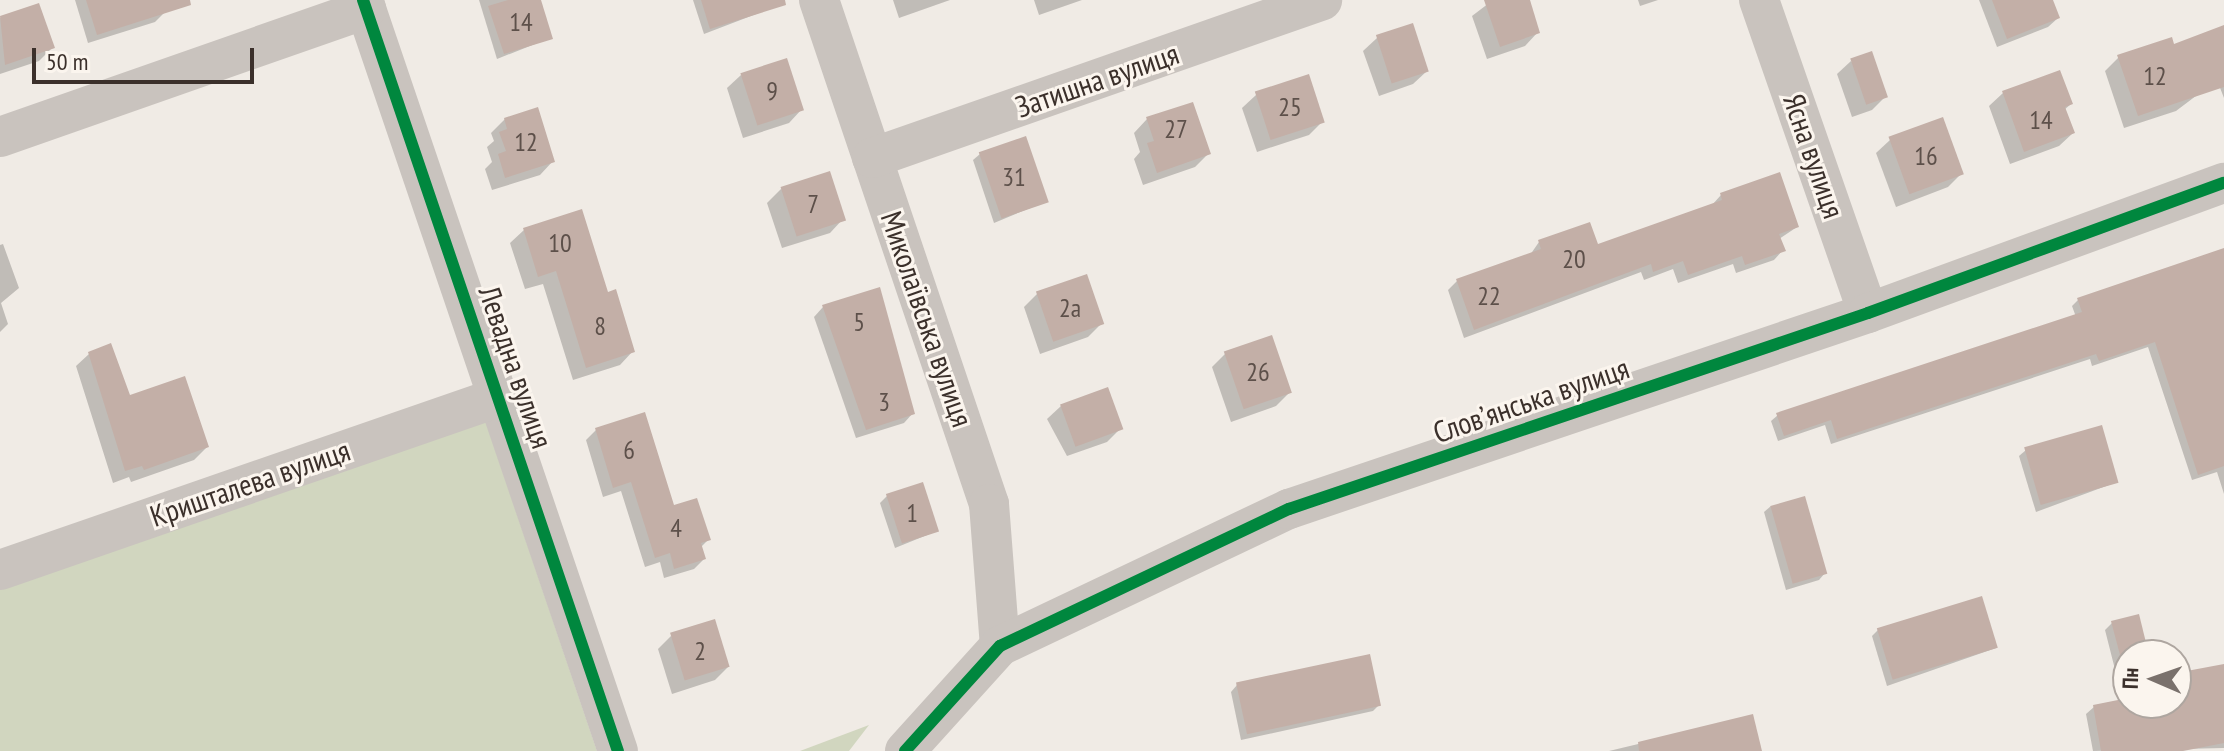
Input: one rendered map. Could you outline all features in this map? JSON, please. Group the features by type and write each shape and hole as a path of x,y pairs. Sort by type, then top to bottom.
{"street":[{"name":"Миколаївська вулиця","path":"819,0 989,504 1000,646"},
{"name":"Ясна вулиця","path":"1759,0 1868,313"},
{"path":"0,137 364,4"},
{"name":"Левадна вулиця","path":"364,4 618,751"},
{"name":"Затишна вулиця","path":"872,158 1297,5"},
{"name":"Словʼянська вулиця","path":"905,751 1000,646 1289,509 1868,313 2224,183"},
{"name":"Кришталева вулиця","path":"0,570 499,397"}],"green space":[{"path":"474,387 597,751 0,751 0,553"},
{"path":"869,725 849,751 800,751"}],"building":[{"path":"86,0 190,0 191,5 97,35"},
{"path":"508,0 541,0 553,39 504,54 488,6"},
{"path":"701,0 785,0 786,5 710,29"},
{"path":"1484,0 1530,0 1540,33 1500,47"},
{"path":"1992,0 2053,0 2060,18 2007,39"},
{"path":"39,3 55,48 5,65 0,16"},
{"path":"1413,23 1429,72 1392,84 1376,35"},
{"path":"2224,25 2224,87 2138,116 2117,55 2172,37 2174,44"},
{"path":"1872,51 1888,97 1866,105 1850,58"},
{"path":"787,58 804,110 757,125 740,73"},
{"path":"2060,70 2073,104 2065,107 2075,133 2024,152 2002,91"},
{"path":"1309,74 1325,123 1271,140 1255,92"},
{"path":"1193,102 1211,154 1157,173 1147,143 1154,141 1146,117"},
{"path":"538,107 555,162 505,178 498,154 506,151 499,132 507,129 504,118"},
{"path":"1943,117 1964,174 1909,194 1888,137"},
{"path":"1026,136 1049,202 1002,218 979,152"},
{"path":"830,171 846,220 797,237 781,187"},
{"path":"1780,172 1799,227 1779,234 1786,251 1745,265 1742,256 1688,275 1683,261 1653,272 1651,264 1474,330 1456,279 1541,249 1538,240 1590,222 1598,244 1722,200 1720,193"},
{"path":"582,209 608,292 616,289 635,352 586,368 556,271 538,277 523,228"},
{"path":"2224,248 2224,466 2198,475 2155,342 2099,361 2096,354 1837,439 1831,420 1784,436 1776,413 2082,312 2077,298"},
{"path":"1087,274 1104,324 1053,342 1036,292"},
{"path":"880,287 915,414 866,430 822,305"},
{"path":"1272,335 1292,393 1244,409 1224,352"},
{"path":"111,343 130,395 185,376 209,447 144,470 142,466 125,471 88,352"},
{"path":"1108,387 1123,429 1075,447 1060,404"},
{"path":"645,412 674,505 697,498 711,540 701,543 706,559 674,569 670,553 655,558 631,482 613,488 595,428"},
{"path":"2102,425 2119,483 2041,505 2024,447"},
{"path":"923,482 939,531 902,544 886,494"},
{"path":"1805,496 1827,574 1793,584 1770,506"},
{"path":"1982,596 1998,648 1893,680 1877,628"},
{"path":"2139,614 2145,639 2116,639 2111,621"},
{"path":"715,619 730,667 685,681 670,633"},
{"path":"1370,654 1381,706 1247,734 1236,682"},
{"path":"2224,664 2224,743 2183,751 2101,751 2093,705 2112,701 2112,719 2192,719 2192,670"},
{"path":"1753,714 1762,751 1639,751 1638,742"}],"cycle path":[{"path":"363,0 618,751"},
{"path":"905,751 1000,646 1289,509 1868,313 2224,183"}]}
